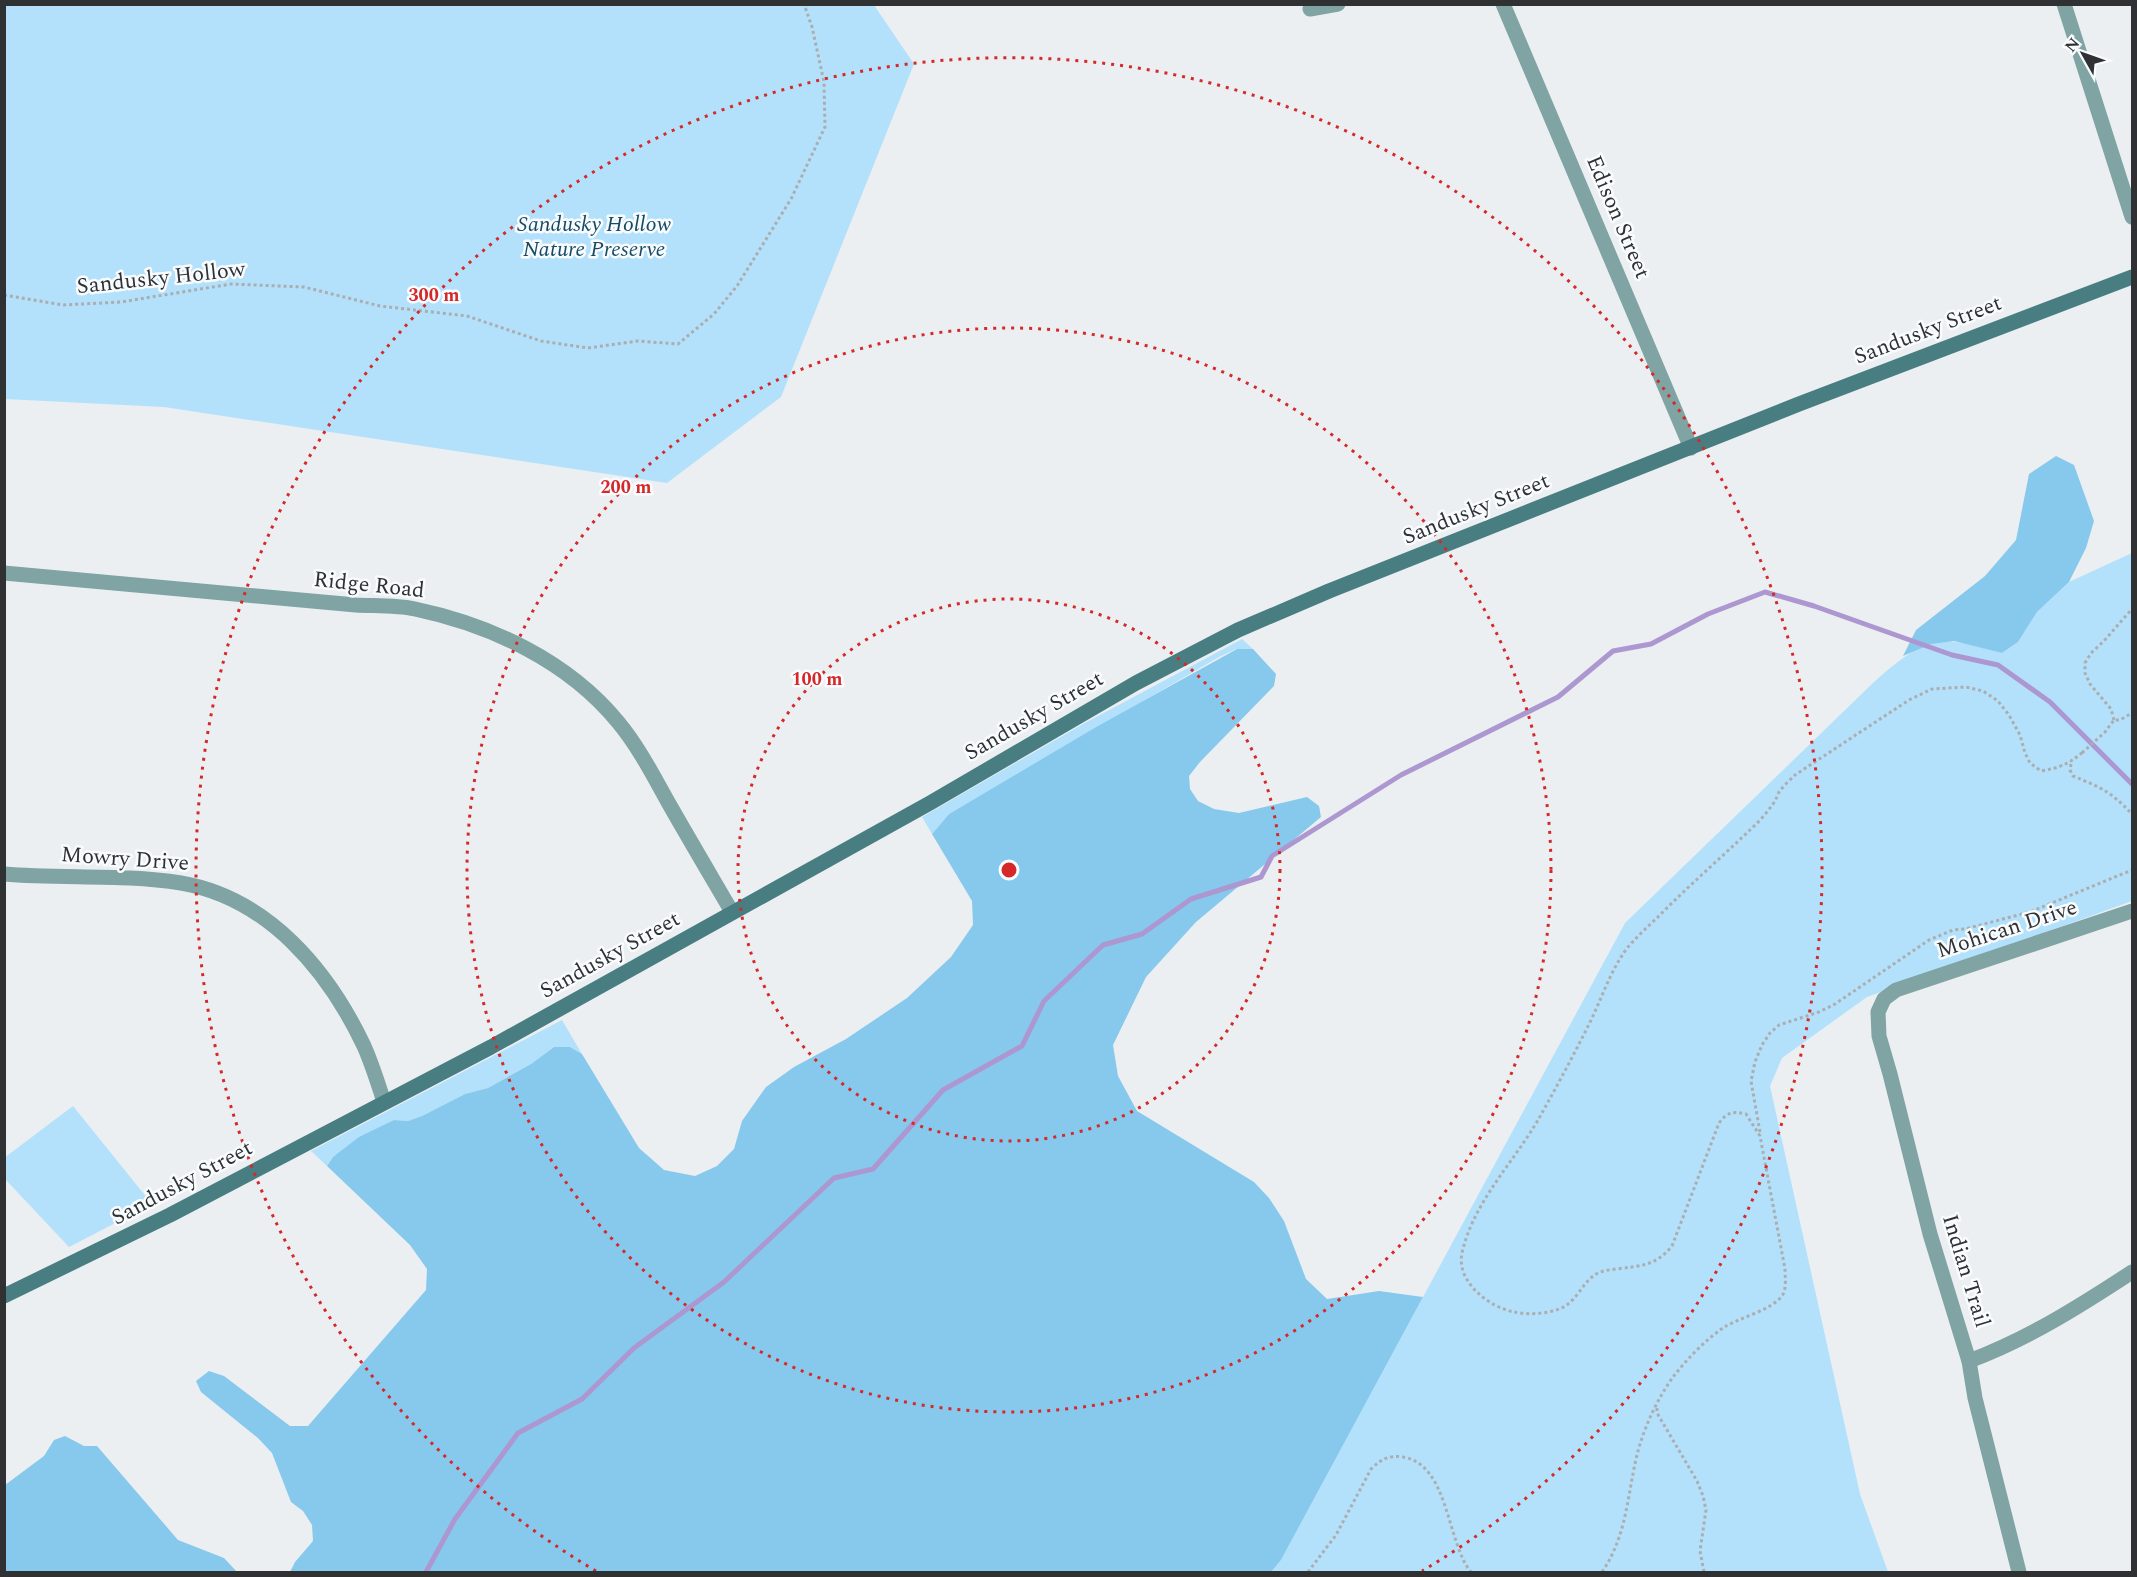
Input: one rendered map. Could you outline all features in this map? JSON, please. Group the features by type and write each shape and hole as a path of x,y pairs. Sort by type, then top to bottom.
{"main road":[{"name":"Sandusky Street","path":"4,1296 170,1215 491,1047 930,803 1136,683 1238,630 1329,591 1691,448 2133,277"}],"street":[{"path":"1310,9 1338,4"},
{"name":"Edison Street","path":"1503,4 1691,448"},
{"path":"2064,4 2133,217"},
{"name":"Ridge Road","path":"4,573 414,609 483,628 509,639 570,677 618,721 644,760 732,912"},
{"name":"Mowry Drive","path":"4,874 163,881 201,887 224,894 244,904 285,935 327,983 364,1047 384,1102"},
{"name":"Mohican Drive","path":"1896,990 2133,911"},
{"name":"Indian Trail","path":"1896,990 1884,999 1878,1012 1879,1036 1930,1234 1969,1361 1975,1398 2019,1572"},
{"path":"1969,1361 2003,1348 2040,1329 2133,1272"}],"path":[{"name":"Sandusky Hollow","path":"4,295 63,304 121,302 231,284 304,287 380,306 467,316 541,341 588,348 638,341 678,344 714,314 737,286 791,199 825,127 824,82 812,27 804,4"},
{"path":"2114,720 2111,709 2090,684 2085,673 2085,663 2091,653 2133,609"},
{"path":"1760,1136 1746,1114 1735,1111 1726,1114 1719,1123 1672,1246 1663,1257 1643,1265 1597,1273 1575,1298 1561,1309 1539,1313 1513,1312 1493,1304 1477,1292 1464,1273 1462,1255 1470,1228 1486,1198 1537,1121 1588,1025 1613,970 1629,947 1699,876 1755,825 1775,802 1779,791 1795,775 1909,700 1932,689 1966,687 1983,691 1998,701 2020,735 2030,764 2041,771 2060,768 2072,762 2114,720 2120,720 2133,712"},
{"path":"2072,762 2070,770 2073,776 2114,795 2133,814"},
{"path":"1602,1572 1616,1544 1626,1515 1638,1450 1664,1390 1675,1374 1724,1327 1768,1306 1783,1295 1786,1286 1752,1081 1755,1062 1770,1033 1779,1025 1819,1012 1835,1004 1929,940 1953,930 2030,912 2133,870"},
{"path":"1657,1405 1657,1413 1697,1481 1703,1496 1706,1510 1700,1551 1704,1572"},
{"path":"1308,1572 1336,1535 1371,1469 1379,1461 1392,1456 1409,1458 1426,1470 1438,1488 1449,1515 1456,1542 1466,1566 1472,1572"}],"green space":[{"name":"Sandusky Hollow Nature Preserve","path":"4,5 874,5 914,64 781,397 667,483 164,407 5,399"},
{"path":"2132,553 2132,901 1867,997 1782,1058 1770,1086 1860,1494 1888,1572 1271,1572 1281,1560 1625,923 1874,682 1902,659 1922,647 1944,641 1968,644 2002,653 2018,642 2037,612 2069,582"},
{"path":"1242,639 1253,649 1236,649 1219,657 949,814 932,834 922,817 1083,724"},
{"path":"562,1020 582,1054 570,1047 554,1047 531,1064 488,1088 465,1094 408,1121 394,1120 333,1157 327,1166 311,1151"},
{"path":"73,1106 152,1204 69,1247 5,1179 4,1158"}],"shaded area":[{"path":"2056,456 2074,465 2094,521 2086,548 2069,582 2037,612 2018,642 2002,653 1954,641 1931,644 1903,656 1916,630 1985,576 2016,540 2029,474"},
{"path":"1237,649 1253,649 1276,674 1274,686 1200,762 1189,776 1190,789 1198,801 1214,809 1239,813 1307,797 1319,806 1321,817 1196,922 1146,977 1113,1045 1118,1076 1137,1111 1254,1182 1269,1198 1284,1221 1306,1279 1327,1299 1379,1291 1423,1297 1281,1560 1271,1572 290,1572 295,1562 313,1541 312,1525 303,1511 291,1502 272,1453 258,1438 201,1392 196,1381 209,1371 224,1376 290,1426 308,1426 426,1290 427,1269 410,1245 327,1166 333,1157 359,1137 394,1120 408,1121 422,1116 465,1094 488,1088 531,1064 554,1047 570,1047 582,1054 639,1148 664,1170 695,1176 717,1166 734,1149 742,1121 766,1087 794,1067 846,1039 907,998 951,957 973,925 972,901 932,834 949,814 1098,726"},
{"path":"65,1436 84,1446 97,1446 178,1540 224,1558 237,1572 5,1572 5,1485 44,1456 54,1440"}],"waterway":[{"path":"426,1572 455,1519 518,1433 582,1399 634,1348 724,1282 834,1178 873,1169 943,1090 1022,1046 1044,1001 1103,945 1142,934 1191,899 1261,877 1272,856 1401,775 1558,697 1613,651 1651,644 1708,614 1765,592 1814,606 1952,655 1998,665 2050,702 2132,784"}]}
